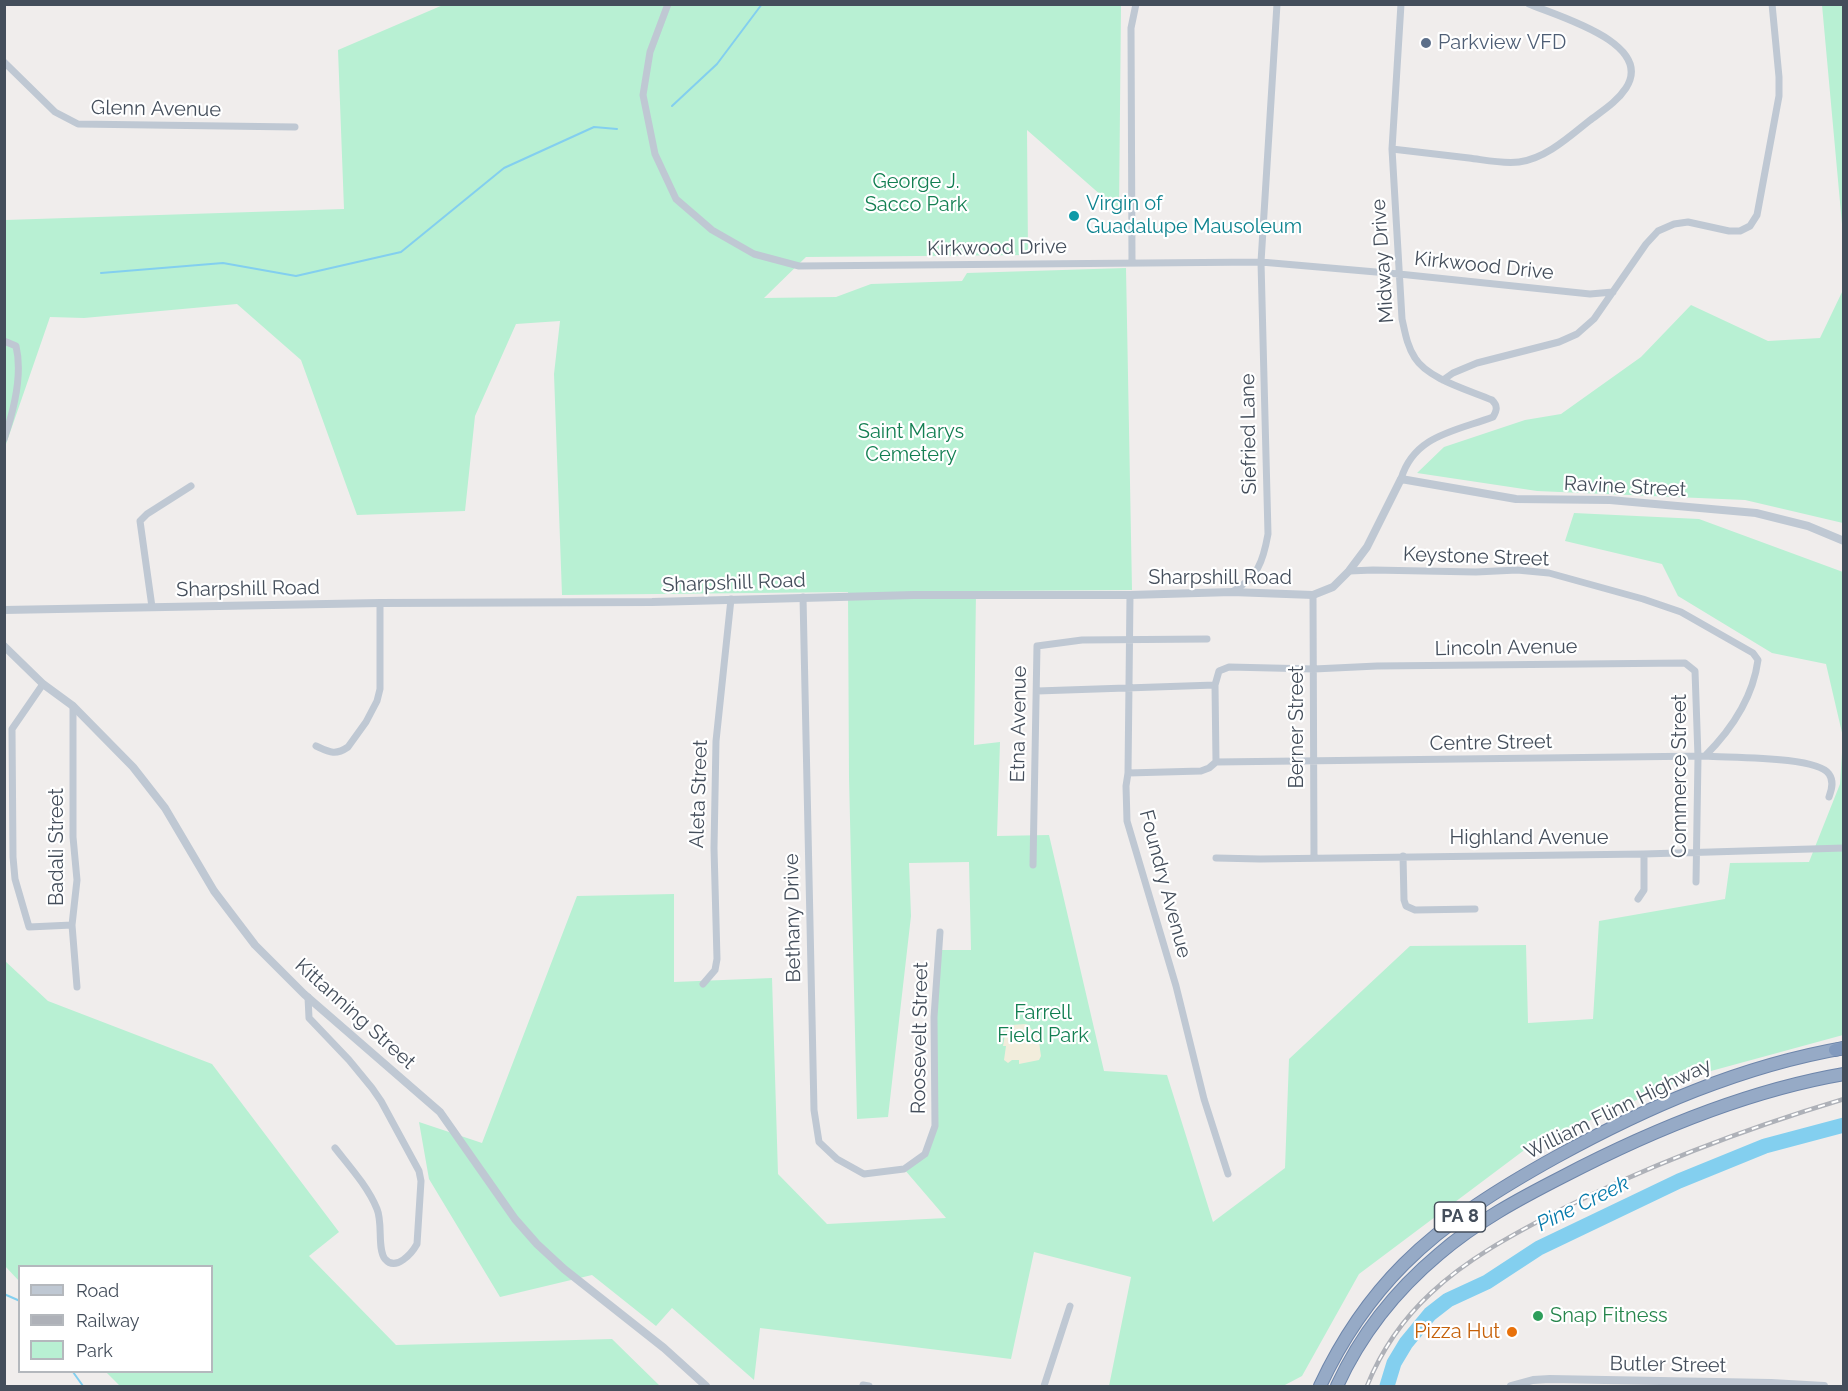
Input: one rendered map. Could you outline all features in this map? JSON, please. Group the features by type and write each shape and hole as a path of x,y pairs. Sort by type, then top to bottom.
{"highway":[{"name":"William Flinn Highway","path":"1320,1386 1354,1325 1398,1270 1442,1230 1499,1190 1600,1134 1682,1096 1752,1069 1841,1048"},
{"name":"William Flinn Highway","path":"1337,1386 1371,1328 1405,1286 1438,1254 1487,1218 1580,1168 1676,1124 1769,1091 1844,1074"}],"street":[{"name":"Kirkwood Drive","path":"668,4 650,52 643,95 655,154 676,199 712,230 754,254 799,266 1261,262 1590,294 1612,292"},
{"path":"1132,263 1131,28 1136,4"},
{"name":"Siefried Lane","path":"1232,592 1245,584 1255,573 1264,555 1268,534 1261,262 1277,4"},
{"name":"Midway Drive","path":"1401,4 1392,149 1401,318 1407,342 1416,360 1428,372 1492,400 1497,410 1494,417 1453,429 1416,451 1405,464 1401,479"},
{"path":"1392,149 1490,161 1520,162 1536,158 1551,149 1617,99 1628,86 1630,74 1629,61 1623,51 1613,41 1529,4"},
{"path":"1443,380 1477,363 1559,342 1577,334 1594,319 1646,244 1658,231 1674,224 1688,222 1730,231 1740,231 1750,226 1757,214 1779,96 1772,4"},
{"name":"Glenn Avenue","path":"4,62 55,112 78,124 295,127"},
{"path":"4,341 16,346 20,362 12,416 4,439"},
{"name":"Sharpshill Road","path":"4,610 1232,592 1313,595 1333,587 1349,571 1372,538 1401,479"},
{"name":"Ravine Street","path":"1401,479 1516,499 1610,500 1756,513 1808,526 1844,541"},
{"path":"152,607 140,521 147,514 191,486"},
{"name":"Keystone Street","path":"1349,571 1476,573 1517,570 1549,573 1681,612 1753,653 1758,660 1756,671 1737,719 1717,744 1701,756"},
{"name":"Foundry Avenue","path":"1130,595 1127,821 1176,986 1204,1099 1228,1174"},
{"name":"Berner Street","path":"1313,595 1314,858"},
{"name":"Bethany Drive","path":"803,597 814,1110 819,1142 837,1159 864,1174 904,1168"},
{"name":"Aleta Street","path":"703,984 715,970 717,959 714,848 716,753 731,600"},
{"path":"316,746 332,754 348,747 377,701 381,667 380,603"},
{"name":"Etna Avenue","path":"1033,865 1037,646 1082,640 1206,639"},
{"name":"Kittanning Street","path":"4,646 43,684 73,706 117,750 165,808 214,891 255,945 308,997 440,1112 515,1219 537,1244 582,1284 664,1348 706,1386"},
{"name":"Lincoln Avenue","path":"1215,685 1219,671 1229,667 1314,669 1377,666 1684,663 1695,671"},
{"name":"Commerce Street","path":"1695,671 1701,756 1696,882"},
{"path":"43,684 12,729 15,879 29,927 72,924"},
{"path":"1037,691 1215,685 1216,762"},
{"name":"Badali Street","path":"73,706 73,837 77,880 72,924 77,987"},
{"name":"Centre Street","path":"1128,773 1201,771 1216,762 1701,756 1786,760 1813,764 1828,772 1832,780 1829,796"},
{"name":"Highland Avenue","path":"1216,858 1644,854 1844,848"},
{"path":"1638,899 1644,890 1644,854"},
{"path":"1403,856 1406,906 1415,910 1475,909"},
{"name":"Roosevelt Street","path":"904,1168 925,1154 934,1126 934,1017 940,932"},
{"path":"308,997 309,1018 372,1088 419,1171 421,1181 417,1244 412,1253 397,1263 386,1261 382,1254 380,1216 359,1179 335,1148"},
{"path":"1044,1386 1070,1306"},
{"name":"Butler Street","path":"1511,1386 1533,1380 1550,1379 1824,1386"}],"green space":[{"path":"443,5 1121,5 1119,211 1027,130 1028,255 806,257 764,298 836,297 871,284 962,281 967,273 1126,268 1132,590 976,591 974,745 1000,742 997,836 1049,835 1104,1071 1167,1075 1213,1222 1285,1168 1289,1059 1410,946 1526,945 1528,1023 1593,1019 1599,921 1725,899 1730,863 1809,862 1840,784 1843,737 1843,1035 1689,1077 1527,1148 1359,1274 1302,1376 1283,1386 1109,1386 1131,1277 1034,1252 1011,1359 760,1328 754,1380 672,1308 656,1326 592,1275 500,1297 429,1179 419,1122 482,1143 577,896 674,894 674,982 772,978 778,1174 827,1224 946,1218 904,1169 925,1154 934,1126 938,950 971,950 969,862 909,863 911,916 888,1117 857,1119 849,777 848,592 562,595 554,374 560,321 516,324 475,416 465,511 357,515 301,360 237,304 84,318 50,317 5,447 5,220 344,209 338,50"},
{"path":"1822,5 1843,5 1843,235"},
{"path":"1843,290 1843,523 1745,500 1537,491 1417,473 1444,447 1525,420 1561,414 1641,357 1691,305 1768,341 1820,338"},
{"path":"1574,513 1699,519 1843,572 1843,737 1826,664 1772,653 1678,596 1662,564 1565,541"},
{"path":"5,961 48,1001 212,1064 339,1232 309,1256 396,1345 612,1339 660,1386 120,1386 107,1373 213,1373 213,1265 18,1265 18,1280 5,1266"}],"sand":[{"path":"1026,1024 1038,1035 1041,1056 1039,1060 1019,1064 1019,1060 1012,1060 1008,1063 1004,1060 1006,1046 1003,1046 1006,1029 1012,1025"}],"waterway":[{"path":"672,106 717,64 762,4"},
{"path":"101,273 223,263 296,276 401,252 504,168 594,127 617,129"},
{"name":"Pine Creek","path":"1387,1386 1394,1363 1406,1343 1430,1314 1448,1300 1487,1282 1539,1248 1679,1181 1765,1146 1844,1125"},
{"path":"4,1294 18,1300"},
{"path":"74,1373 83,1386"}],"railway":[{"path":"1367,1386 1386,1348 1411,1314 1445,1281 1490,1248 1556,1212 1626,1179 1733,1136 1844,1099"}],"place":[{"name":"Parkview VFD","path":"1426,43"},
{"name":"Virgin of Guadalupe Mausoleum","path":"1074,216"},
{"name":"Snap Fitness","path":"1538,1316"},
{"name":"Pizza Hut","path":"1512,1332"}],"park label":[{"name":"George J. Sacco Park","path":"916,194"},
{"name":"Saint Marys Cemetery","path":"911,444"},
{"name":"Farrell Field Park","path":"1043,1024"}]}
